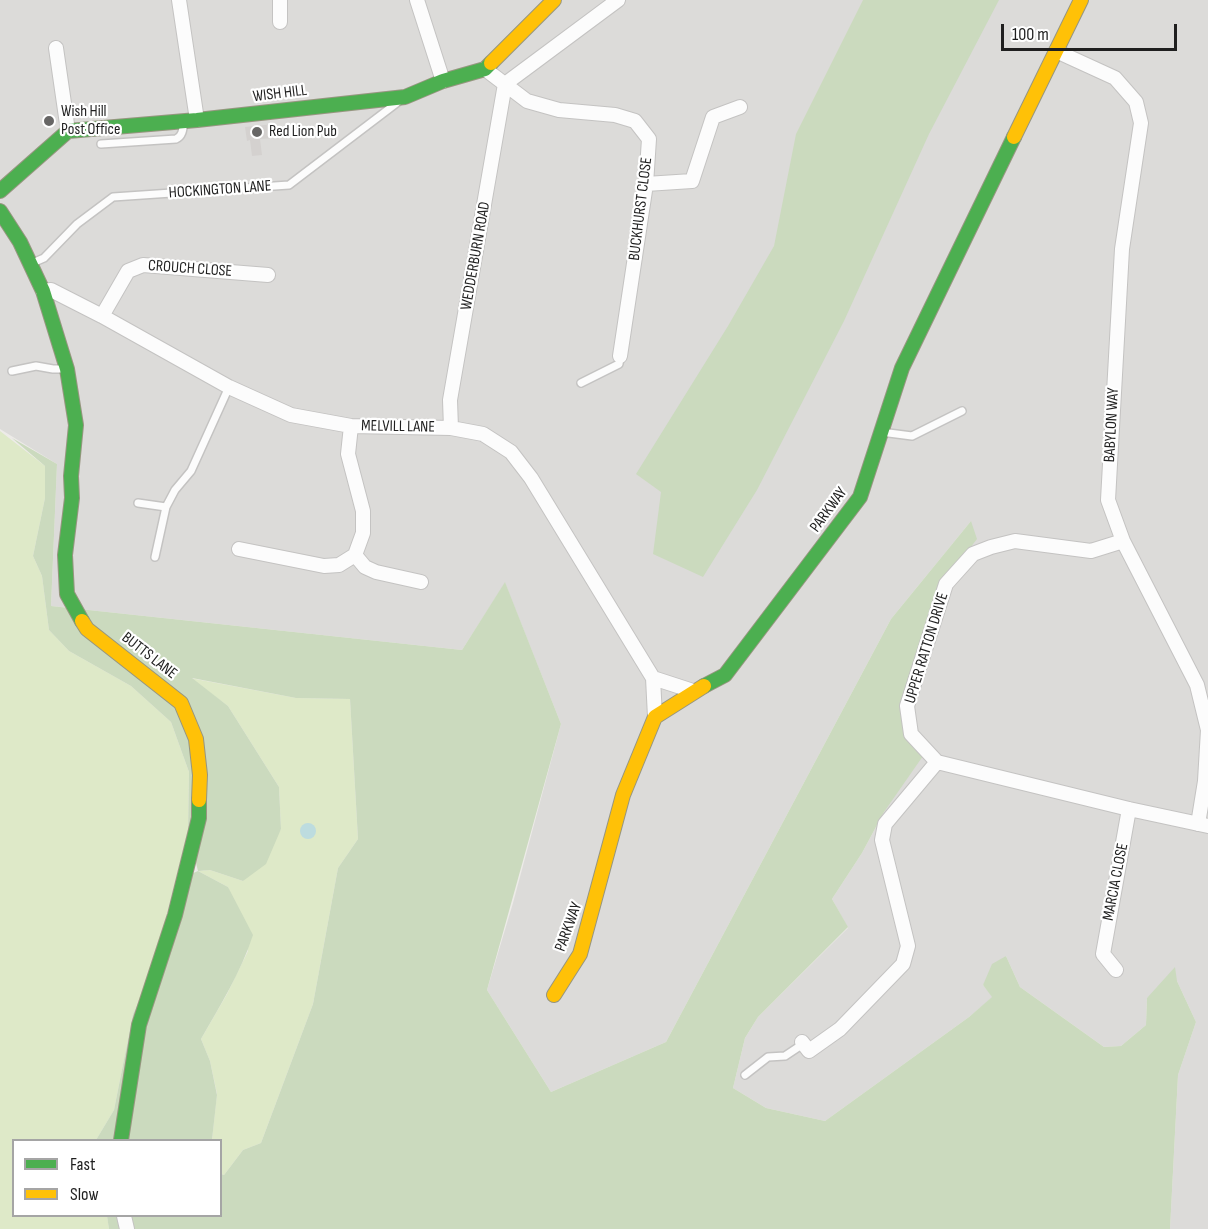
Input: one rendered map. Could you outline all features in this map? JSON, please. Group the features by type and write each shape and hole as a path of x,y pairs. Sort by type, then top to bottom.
{"street":[{"path":"179,0 191,121"},
{"path":"280,0 280,22"},
{"path":"417,0 443,81"},
{"name":"WISH HILL","path":"68,131 191,121 405,97 443,81 485,69 554,0"},
{"path":"506,84 618,0"},
{"name":"PARKWAY","path":"554,995 580,954 623,795 655,717 693,691 725,675 860,497 902,368 1081,0"},
{"path":"0,191 68,131 56,48"},
{"name":"BABYLON WAY","path":"1056,51 1115,78 1136,102 1140,123 1122,249 1108,500 1124,541 1197,685 1208,730 1203,825"},
{"name":"BUCKHURST CLOSE","path":"485,69 527,101 559,110 615,115 635,121 649,139 646,183 620,356"},
{"name":"WEDDERBURN ROAD","path":"451,428 450,400 506,84"},
{"path":"646,183 692,181 712,117 740,107"},
{"name":"BUTTS LANE","path":"0,211 20,242 43,291 67,369 76,425 71,476 72,498 65,555 67,594 87,629 181,703 195,739 200,775 199,818 176,915 139,1025 121,1139"},
{"name":"CROUCH CLOSE","path":"102,316 128,272 143,265 268,275"},
{"name":"MELVILL LANE","path":"43,291 51,290 229,387 291,415 351,426 451,428 483,434 511,452 531,478 653,678"},
{"path":"239,549 324,566 339,565 355,555 363,533 363,511 348,454 351,426"},
{"name":"UPPER RATTON DRIVE","path":"937,762 911,734 907,706 946,584 973,554 1015,541 1091,551 1124,541"},
{"path":"355,555 365,567 376,572 421,582"},
{"path":"655,717 653,678 693,691"},
{"path":"802,1043 809,1051 840,1029 903,964 908,946 882,840 885,824 937,762 1203,825"},
{"name":"MARCIA CLOSE","path":"1116,970 1097,956 1129,809"}],"lane":[{"name":"HOCKINGTON LANE","path":"30,264 44,258 76,224 113,197 289,185 405,97"},
{"path":"101,144 176,139 191,121"},
{"path":"581,383 619,364 620,356"},
{"path":"12,371 36,366 67,369"},
{"path":"154,557 166,507 175,490 191,471 229,387"},
{"path":"882,432 912,436 962,411"},
{"path":"138,503 166,507"},
{"path":"745,1075 768,1057 785,1056 802,1043"}],"shaded area":[{"path":"0,0 1208,0 1208,1229 1170,1229 1178,1075 1196,1022 1177,981 1147,998 1146,1025 1121,1046 1104,1047 1020,987 1006,956 983,985 993,997 969,1017 825,1121 766,1108 733,1088 745,1038 758,1017 848,928 832,899 862,853 884,812 908,719 971,521 891,619 666,1042 551,1092 487,990 561,724 505,583 462,650 51,606 57,464 0,429"}],"green space":[{"path":"863,0 999,0 929,134 844,321 757,490 703,577 653,554 661,492 636,474 728,326 774,246 796,134"},
{"path":"0,431 45,466 45,498 33,556 42,576 49,630 69,651 131,686 171,722 189,772 188,831 152,973 133,1014 114,1110 97,1139 12,1139 12,1217 107,1217 109,1229 0,1229"},
{"path":"12,438 57,464 51,606 462,650 505,582 561,724 487,990 551,1092 666,1042 891,619 971,521 977,539 943,583 908,719 923,756 884,812 862,853 832,899 848,927 758,1017 745,1038 733,1088 766,1108 825,1121 969,1017 992,997 983,985 992,964 1006,956 1020,987 1104,1047 1121,1046 1146,1025 1147,998 1175,967 1177,981 1196,1022 1178,1075 1170,1229 109,1229 107,1217 222,1217 222,1174 224,1175 243,1150 261,1143 313,1004 338,868 358,839 350,699 296,698 192,678 228,706 279,787 281,829 266,864 243,881 210,870 198,871 188,831 189,772 171,722 131,686 69,651 49,630 42,576 33,556 45,498 45,466"},
{"path":"190,678 296,698 350,699 358,839 338,868 313,1004 261,1143 243,1150 224,1175 222,1174 222,1139 212,1139 217,1094 210,1061 201,1039 248,951 228,887 198,871 210,870 243,881 281,829 279,787 228,706"},
{"path":"198,871 228,887 253,935 223,1001 201,1039 210,1061 217,1095 212,1139 97,1139 114,1110 133,1014 165,943 191,874"}],"water":[{"path":"308,823 314,825 316,831 314,837 308,839 302,837 300,831 302,825"}],"building":[{"path":"274,124 276,138 260,139 262,155 252,156 250,140 247,141 245,127"}],"traffic: fast":[{"path":"0,191 68,131 197,120 405,97 443,81 485,69 491,63"},
{"path":"704,686 725,675 860,497 902,368 1014,137"},
{"path":"0,211 20,242 43,291 67,369 76,425 71,476 72,498 65,555 67,594 82,621"},
{"path":"121,1139 139,1025 175,915 199,818 199,800"}],"traffic: slow":[{"path":"491,63 554,0"},
{"path":"1014,137 1081,0"},
{"path":"82,621 87,629 181,703 196,739 200,775 199,800"},
{"path":"554,995 580,954 623,795 655,717 704,686"}],"place":[{"name":"Wish Hill Post Office","path":"49,121"},
{"name":"Red Lion Pub","path":"257,132"}]}
